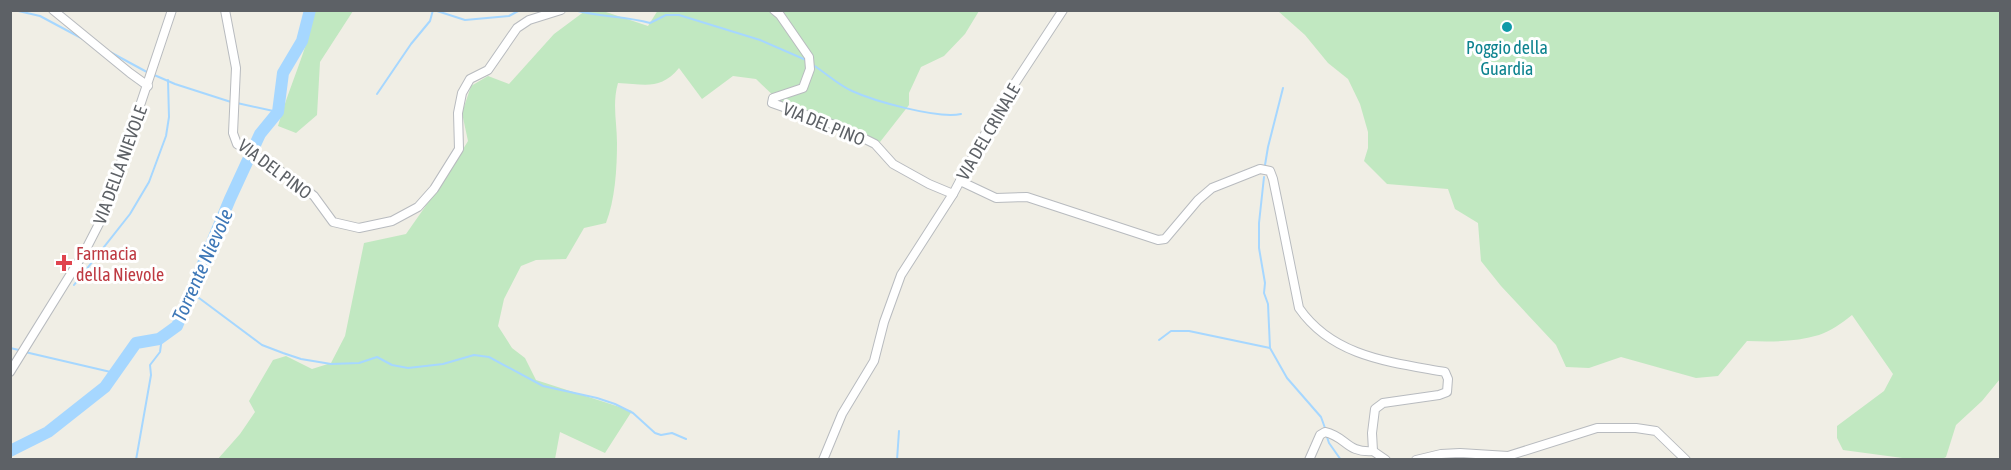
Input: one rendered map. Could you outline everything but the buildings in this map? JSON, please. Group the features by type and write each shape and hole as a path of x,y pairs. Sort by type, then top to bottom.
{"street":[{"path":"52,10 148,86"},
{"name":"VIA DELLA NIEVOLE","path":"10,372 85,250 103,216 172,10"},
{"name":"VIA DEL PINO","path":"225,10 236,68 233,133 237,144 293,179 314,196 333,222 359,228 392,221 418,207 434,189 459,149 458,113 462,93 470,79 488,70 517,28 529,20 561,10"},
{"name":"VIA DEL PINO","path":"774,10 780,15 809,57 810,69 803,88 773,98 772,103 782,105 875,144 893,164 953,194"},
{"name":"VIA DEL CRINALE","path":"823,459 842,414 874,361 884,322 901,275 953,194 1000,106 1063,10"},
{"path":"960,181 996,198 1027,197 1158,240 1166,239 1198,200 1212,188 1260,169 1270,171 1276,190 1299,308 1307,321 1350,351 1445,372 1448,379 1447,392 1397,403 1383,403 1375,409 1372,433 1373,451"},
{"path":"1416,459 1460,453 1508,456 1597,428 1610,428 1656,431 1686,459"},
{"path":"1309,459 1320,435 1324,432 1337,437 1357,451 1373,451 1386,459"}],"green space":[{"path":"658,10 979,11 965,34 944,56 921,67 909,93 909,105 880,142 846,124 780,102 756,79 733,76 702,99 679,68 658,83 644,85 618,83 615,106 616,174 612,204 606,223 584,228 566,259 536,260 521,266 504,299 498,326 512,348 525,358 536,380 632,411 605,453 560,432 555,459 217,460 240,434 255,412 249,401 273,360 286,356 312,369 331,363 345,336 364,243 406,234 448,174 468,141 462,113 471,86 488,76 509,84 554,34 585,11 603,11 648,26"},
{"path":"315,11 353,11 320,62 317,115 296,133 278,126"},
{"path":"1278,11 2000,11 2000,379 1982,401 1956,425 1946,457 1910,459 1843,450 1837,438 1837,426 1884,391 1893,374 1852,315 1819,335 1783,341 1747,341 1718,376 1696,378 1621,357 1589,368 1566,367 1556,345 1481,261 1478,223 1455,209 1448,189 1387,184 1364,161 1368,148 1368,132 1360,104 1348,79 1328,63 1305,35"}],"waterway":[{"path":"14,10 40,16 83,39"},
{"name":"Torrente Nievole","path":"10,451 48,432 105,387 136,343 159,339 177,326 260,134 278,112 283,73 302,41 310,10"},
{"path":"377,94 411,44 430,21 433,10"},
{"path":"434,10 465,20 509,16 520,10"},
{"path":"574,10 650,23 666,15 679,15 760,40 806,60"},
{"path":"110,52 175,84 231,102"},
{"path":"813,65 847,88 875,100 922,112 961,114"},
{"path":"74,285 130,214 149,182 166,136 169,117 168,80"},
{"path":"1265,165 1283,88"},
{"path":"237,103 278,112"},
{"path":"1264,177 1259,248 1265,283 1264,293 1268,304 1270,348 1287,378 1321,417 1325,428"},
{"path":"191,292 262,345 301,359 331,364 359,363 377,357 392,365 408,368 443,364 474,355 489,357 543,386 615,404 633,413 655,433 661,435 672,433 686,439"},
{"path":"1159,340 1171,331 1189,331 1270,348"},
{"path":"136,460 151,375 150,365 160,352 162,337"},
{"path":"10,348 19,350"},
{"path":"25,352 115,373"},
{"path":"897,460 899,431"},
{"path":"1326,434 1329,443 1341,460"}],"place":[{"name":"Poggio della Guardia","path":"1507,27"},
{"name":"Farmacia della Nievole","path":"64,263"}]}
